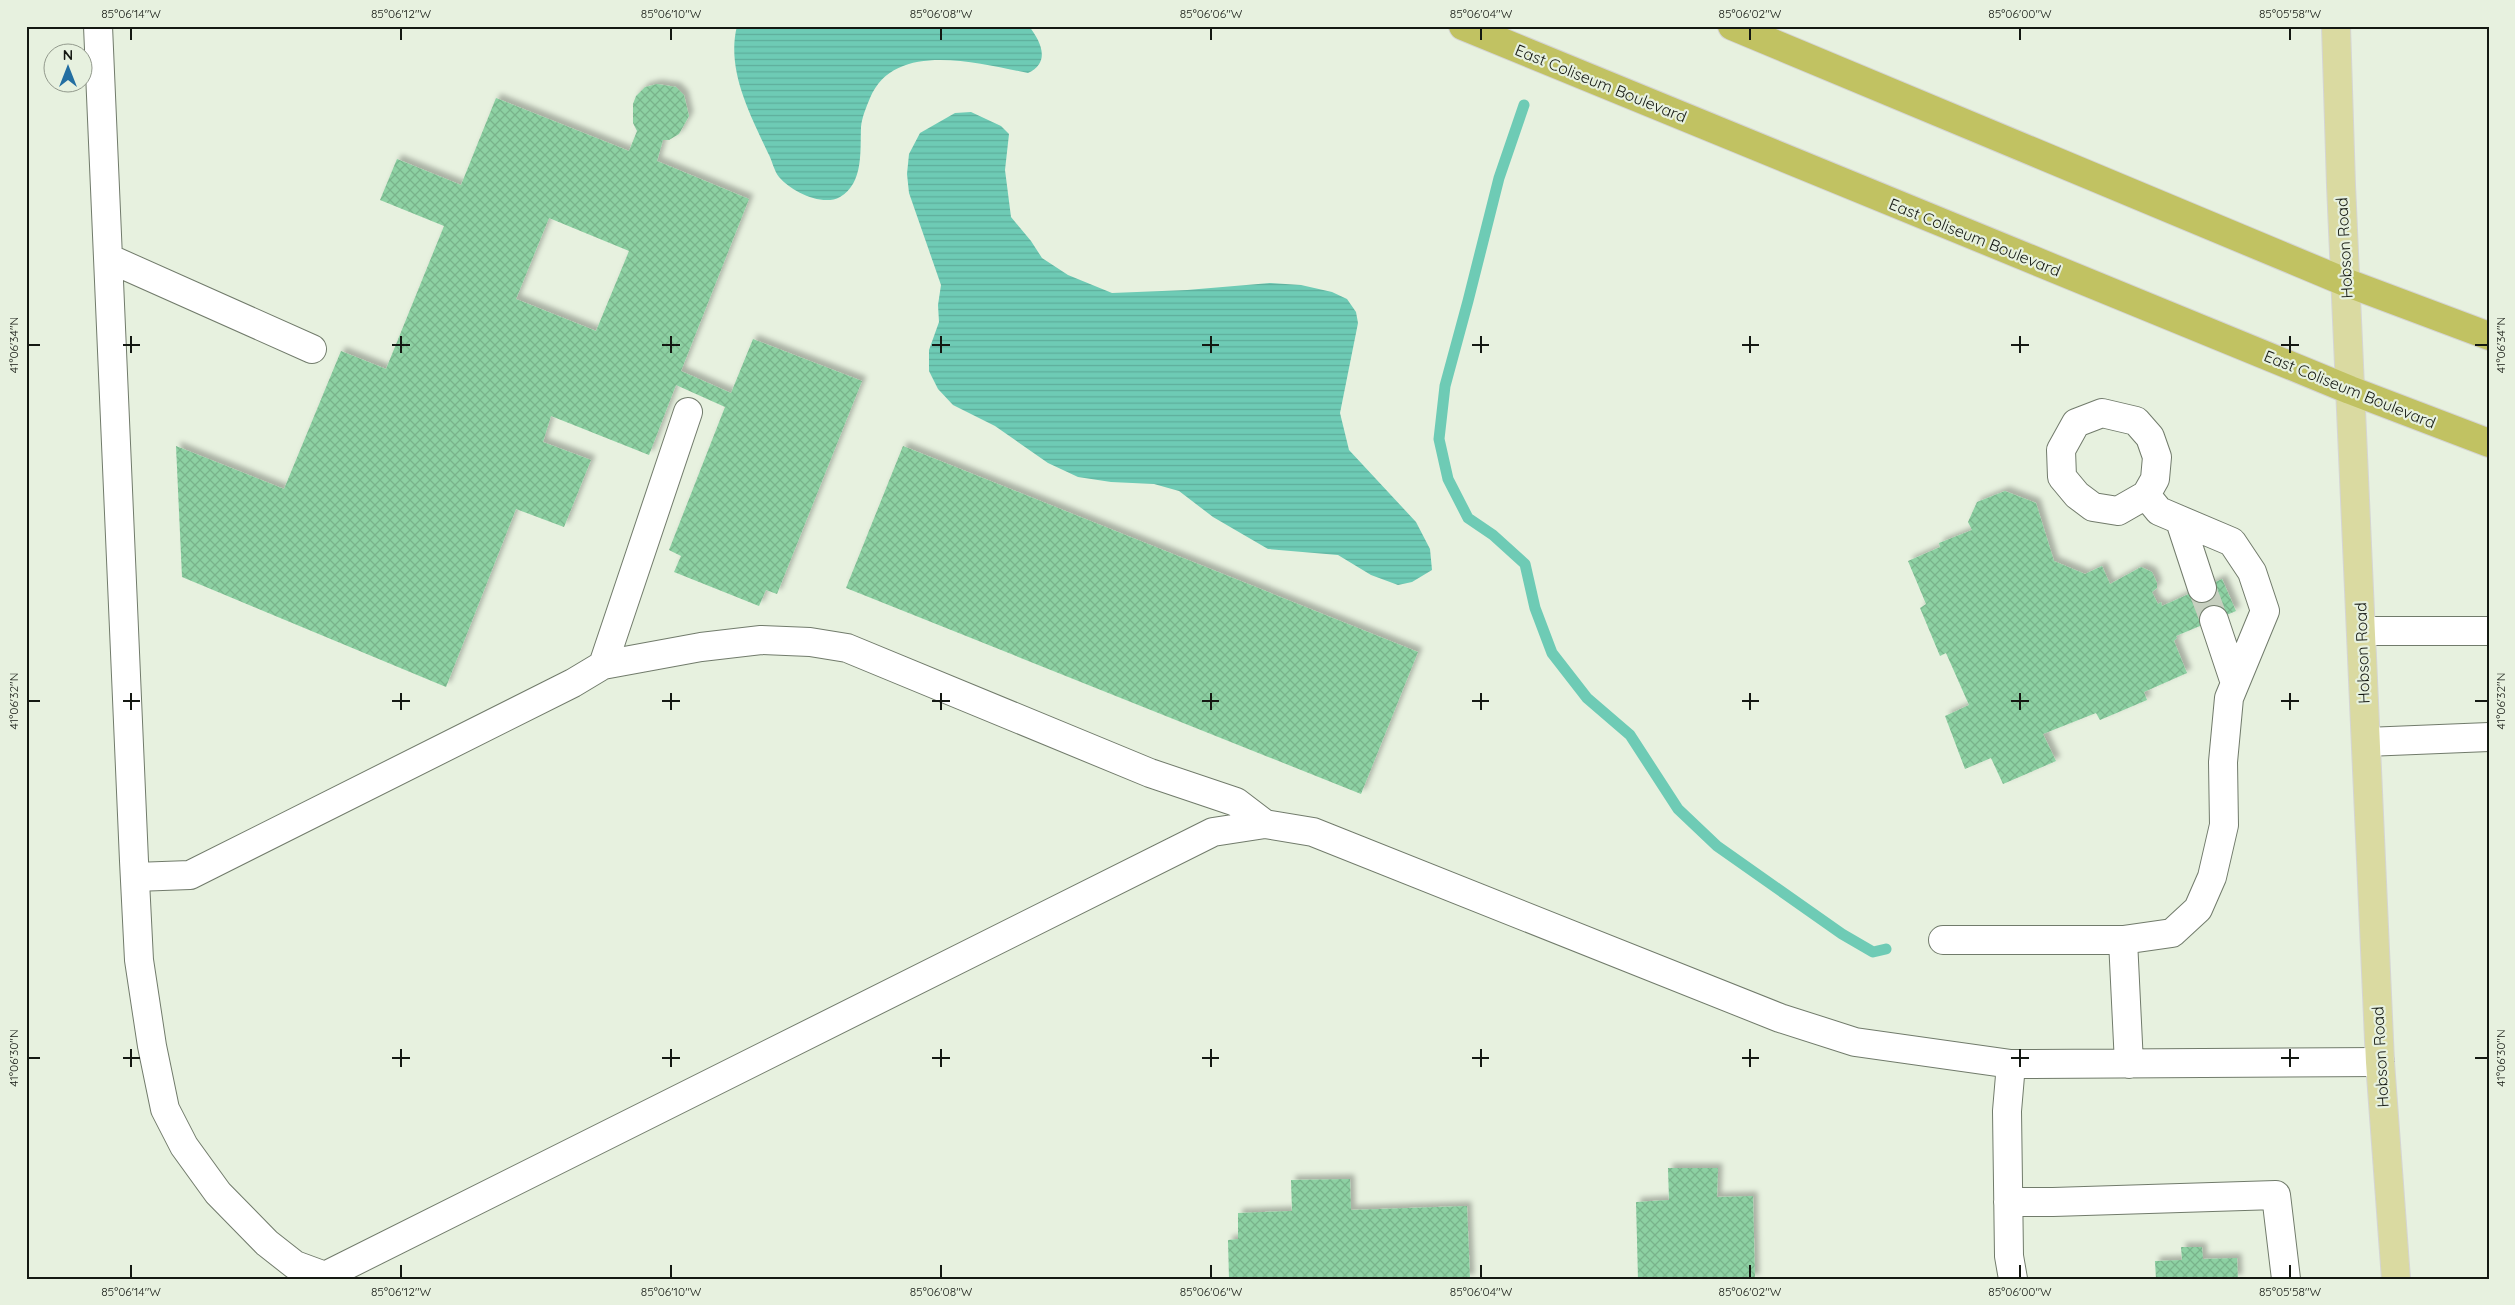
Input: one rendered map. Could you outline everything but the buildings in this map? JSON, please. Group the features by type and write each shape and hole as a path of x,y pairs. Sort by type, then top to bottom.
{"highway":[{"name":"East Coliseum Boulevard","path":"1463,26 2350,390 2489,443"},
{"path":"1732,26 2345,282 2489,336"}],"main road":[{"name":"Hobson Road","path":"2336,26 2345,282 2380,1062 2396,1279"}],"lane":[{"path":"98,26 139,960 152,1046 165,1108 184,1146 218,1193 267,1243 296,1265 325,1276 1212,832 1266,824 1313,832 1780,1018 1855,1042 2012,1064 2380,1062"},
{"path":"108,258 312,349"},
{"path":"603,665 688,412"},
{"path":"1944,940 2123,940 2172,933 2198,910 2212,877 2224,825 2223,762 2229,698 2265,612 2252,572 2232,542 2159,511 2146,495"},
{"path":"2180,521 2202,588"},
{"path":"2214,620 2235,683"},
{"path":"2361,631 2489,631"},
{"path":"135,877 190,875 573,683 603,665 701,647 761,640 810,642 847,648 1150,773 1236,802 1266,824"},
{"path":"2366,742 2489,737"},
{"path":"2123,940 2128,1064"},
{"path":"2012,1064 2007,1111 2009,1256 2013,1279"},
{"path":"2008,1202 2276,1195 2286,1279"}],"water":[{"path":"737,26 1029,26 1040,45 1042,58 1040,63 1028,73 964,61 940,60 918,62 898,68 882,80 867,105 861,127 859,165 853,183 848,191 840,197 833,200 825,200 816,199 799,192 784,182 776,172 747,107 737,75 734,42"},
{"path":"971,112 1001,126 1009,134 1005,170 1011,217 1042,258 1068,275 1112,293 1187,290 1270,283 1301,285 1332,292 1347,299 1356,312 1358,323 1340,413 1349,450 1416,522 1430,549 1432,570 1412,582 1398,585 1371,575 1338,555 1268,549 1213,517 1179,491 1154,484 1111,482 1078,477 1048,463 995,426 953,405 938,389 929,371 929,350 939,322 938,305 941,285 909,193 907,174 909,154 920,133 955,113"}],"waterway":[{"path":"1524,105 1499,178 1445,386 1439,439 1448,479 1468,518 1493,535 1525,564 1535,608 1552,653 1587,698 1630,735 1678,809 1717,846 1842,934 1873,952 1886,949"}],"tunnel":[{"path":"2202,588 2214,620"}]}
